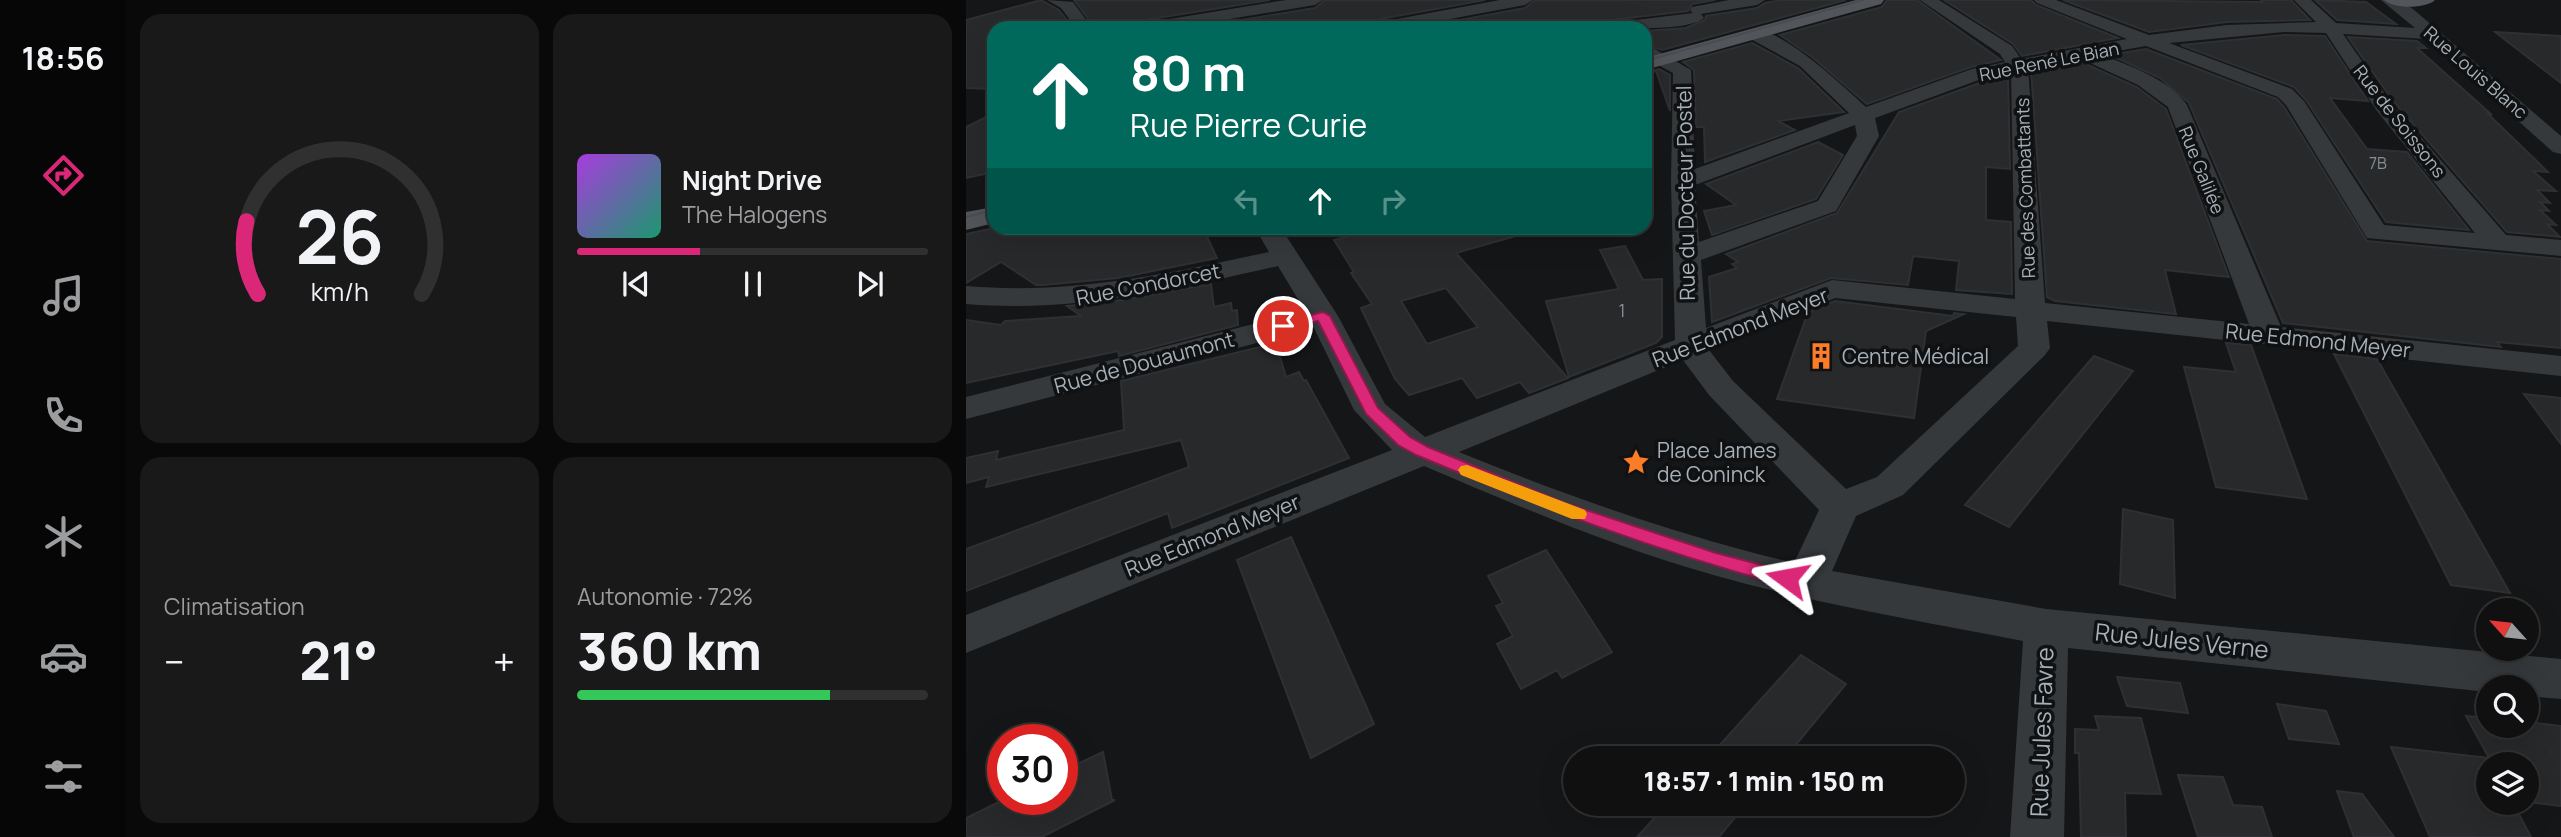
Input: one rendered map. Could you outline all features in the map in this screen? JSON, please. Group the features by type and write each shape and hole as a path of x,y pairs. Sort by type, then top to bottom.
{"main road":[{"path":"1652,57 1842,0"},
{"path":"1717,39 1755,34 1875,0"},
{"path":"2391,0 2426,0"},
{"path":"966,204 987,200"},
{"path":"966,221 987,216"}],"street":[{"path":"1060,0 1079,21"},
{"path":"1188,21 1315,0"},
{"path":"1412,21 1525,0"},
{"path":"1643,21 1757,0"},
{"path":"1928,0 2006,50 2018,64"},
{"path":"2042,0 2285,93 2294,101 2376,232 2561,248"},
{"name":"Rue de Soissons","path":"2302,0 2330,28 2384,107 2498,243"},
{"name":"Rue Louis Blanc","path":"2391,0 2561,147"},
{"path":"1699,9 1693,28 1717,39"},
{"name":"Rue René Le Bian","path":"1683,181 1979,73 2018,64 2239,30 2330,28 2433,34"},
{"path":"1686,256 1827,205 1868,136 1864,116 1806,62 1755,34"},
{"name":"Rue Galilée","path":"2083,53 2145,80 2164,92 2177,105 2268,334"},
{"name":"Rue du Docteur Postel","path":"1652,57 1682,69 1683,181 1691,346 1700,364 1721,388 1840,507"},
{"name":"Rue des Combattants","path":"1840,507 1890,486 2034,348 2018,64"},
{"path":"1272,235 1323,316 1371,410 1404,441 1422,451 1559,508 1715,560 1807,583 1840,507"},
{"name":"Rue Condorcet","path":"966,295 998,300 1060,300 1122,292 1286,256"},
{"name":"Rue Edmond Meyer","path":"966,634 1832,289 2561,366"},
{"name":"Rue de Douaumont","path":"966,408 1323,316"},
{"name":"Rue Jules Verne","path":"1807,583 2046,627 2561,678"},
{"name":"Rue Jules Favre","path":"2037,837 2046,627"}],"building":[{"path":"1041,0 1059,10 1068,21 987,21 987,89 966,88 966,20"},
{"path":"1074,0 1270,0 1144,21 1090,21"},
{"path":"1325,0 1485,0 1374,21 1234,21 1315,8"},
{"path":"1535,0 1715,0 1692,4 1688,11 1610,21 1454,21 1525,8"},
{"path":"1782,0 1846,0 1662,50 1652,47 1652,30 1686,28 1705,20 1706,16 1757,8 1765,3"},
{"path":"1887,0 1917,0 2001,60 1971,67 1867,104 1812,57 1780,35 1882,7"},
{"path":"1944,0 2031,0 2036,5 2118,38 2022,56 2013,44"},
{"path":"2063,0 2291,0 2310,20 2227,22 2149,32"},
{"path":"2315,0 2366,2 2396,24 2337,20"},
{"path":"2495,32 2561,36 2561,83"},
{"path":"2284,35 2325,36 2368,101 2330,98 2367,149 2407,152 2469,230 2386,222 2306,100 2294,87 2181,45"},
{"path":"2348,37 2417,41 2426,48 2417,48 2492,115 2488,114 2548,172 2533,171 2556,191 2537,190 2550,203 2540,202 2549,211 2540,210 2556,225 2547,224 2560,237 2507,232 2393,101"},
{"path":"1752,43 1798,68 1844,112 1778,121 1795,130 1705,162 1704,127 1696,127 1694,70 1683,62"},
{"path":"2146,49 2277,99 2367,241 2561,259 2561,348 2497,342 2501,347 2283,323 2189,103 2160,78 2110,55"},
{"path":"2079,61 2137,87 2166,109 2229,277 2165,270 2176,314 2055,301 2047,297 2031,70"},
{"path":"1659,69 1670,75 1670,111 1656,71 1652,71"},
{"path":"2008,75 2010,169 1986,167 1986,220 2011,222 2012,294 1956,290 1959,261 1913,256 1908,285 1831,278 1712,322 1709,277 1737,268 1732,264 1738,262 1726,254 1837,213 1899,112"},
{"path":"987,116 987,174 966,178 966,127"},
{"path":"1818,142 1843,155 1816,199 1712,235 1704,211 1736,205 1706,184"},
{"path":"987,230 987,235 1206,235 1217,258 1118,278 1043,285 1036,285 1001,262 966,283 966,234"},
{"path":"1353,235 1519,235 1456,253 1568,378 1529,393 1520,382 1477,398 1462,378 1409,395 1395,379 1361,308 1372,304 1351,273 1354,272 1334,240","holes":["1446,288 1478,327 1427,344 1401,301"]},
{"path":"1625,246 1643,280 1662,279 1662,337 1656,343 1569,377 1546,301 1619,289 1600,250"},
{"path":"1211,284 1214,307 1231,303 1232,311 1237,310 1238,325 1119,356 1118,351 966,383 966,320 1001,325 1005,321 1081,316 1067,306 1123,300"},
{"name":"Centre Médical","path":"1835,301 1953,316 1954,313 1964,314 1926,331 1914,418 1777,399 1808,312"},
{"path":"1276,343 1286,377 1299,372 1304,381 1306,380 1349,458 1172,528 1168,513 966,591 966,549 1189,467 1181,440 986,487 989,477 966,483 966,458 998,451 996,460 1124,430 1121,381"},
{"path":"2226,343 2251,345 2307,499 2216,487 2184,367 2236,372"},
{"path":"2334,354 2377,359 2510,593 2451,585"},
{"path":"2094,356 2133,371 2009,527 1965,505"},
{"path":"2524,394 2561,398 2561,444"},
{"path":"2123,509 2173,520 2175,598 2120,584"},
{"path":"1291,537 1374,724 1311,758 1237,560"},
{"path":"1546,550 1612,652 1562,678 1557,670 1521,689 1497,644 1513,636 1496,606 1503,603 1488,576"},
{"path":"1801,655 1846,684 1795,746 1719,746"},
{"path":"2117,677 2180,683 2188,713 2127,706"},
{"path":"2277,704 2326,711 2339,744 2289,739"},
{"path":"2095,716 2141,718 2161,794 2125,793 2126,837 2081,837 2079,753 2075,753 2075,729 2099,730"},
{"path":"2466,716 2476,717 2476,734"},
{"path":"2539,723 2561,726 2561,806 2539,803 2539,752 2486,752 2478,738 2539,738"},
{"path":"2391,747 2476,757 2476,815 2519,815 2531,837 2430,837"},
{"path":"1103,752 1112,800 1115,800 1042,837 966,837 966,818 987,808 987,815 1078,815 1078,764"},
{"path":"2178,775 2223,777 2233,805 2262,807 2272,837 2198,837"},
{"path":"2337,791 2362,794 2394,837 2354,837"},
{"path":"1656,816 1736,816 1719,837 1637,837"}],"tram line":[{"path":"1652,59 1863,0"},
{"path":"966,217 987,212"}],"slow traffic":[{"path":"1467,470 1534,499 1578,514"}],"place":[{"name":"Centre Médical","path":"1821,356"},
{"name":"Place James de Coninck","path":"1636,462"}],"route":[{"path":"1283,326 1323,316 1371,410 1404,441 1422,451 1559,508 1715,560 1787,578"}]}
